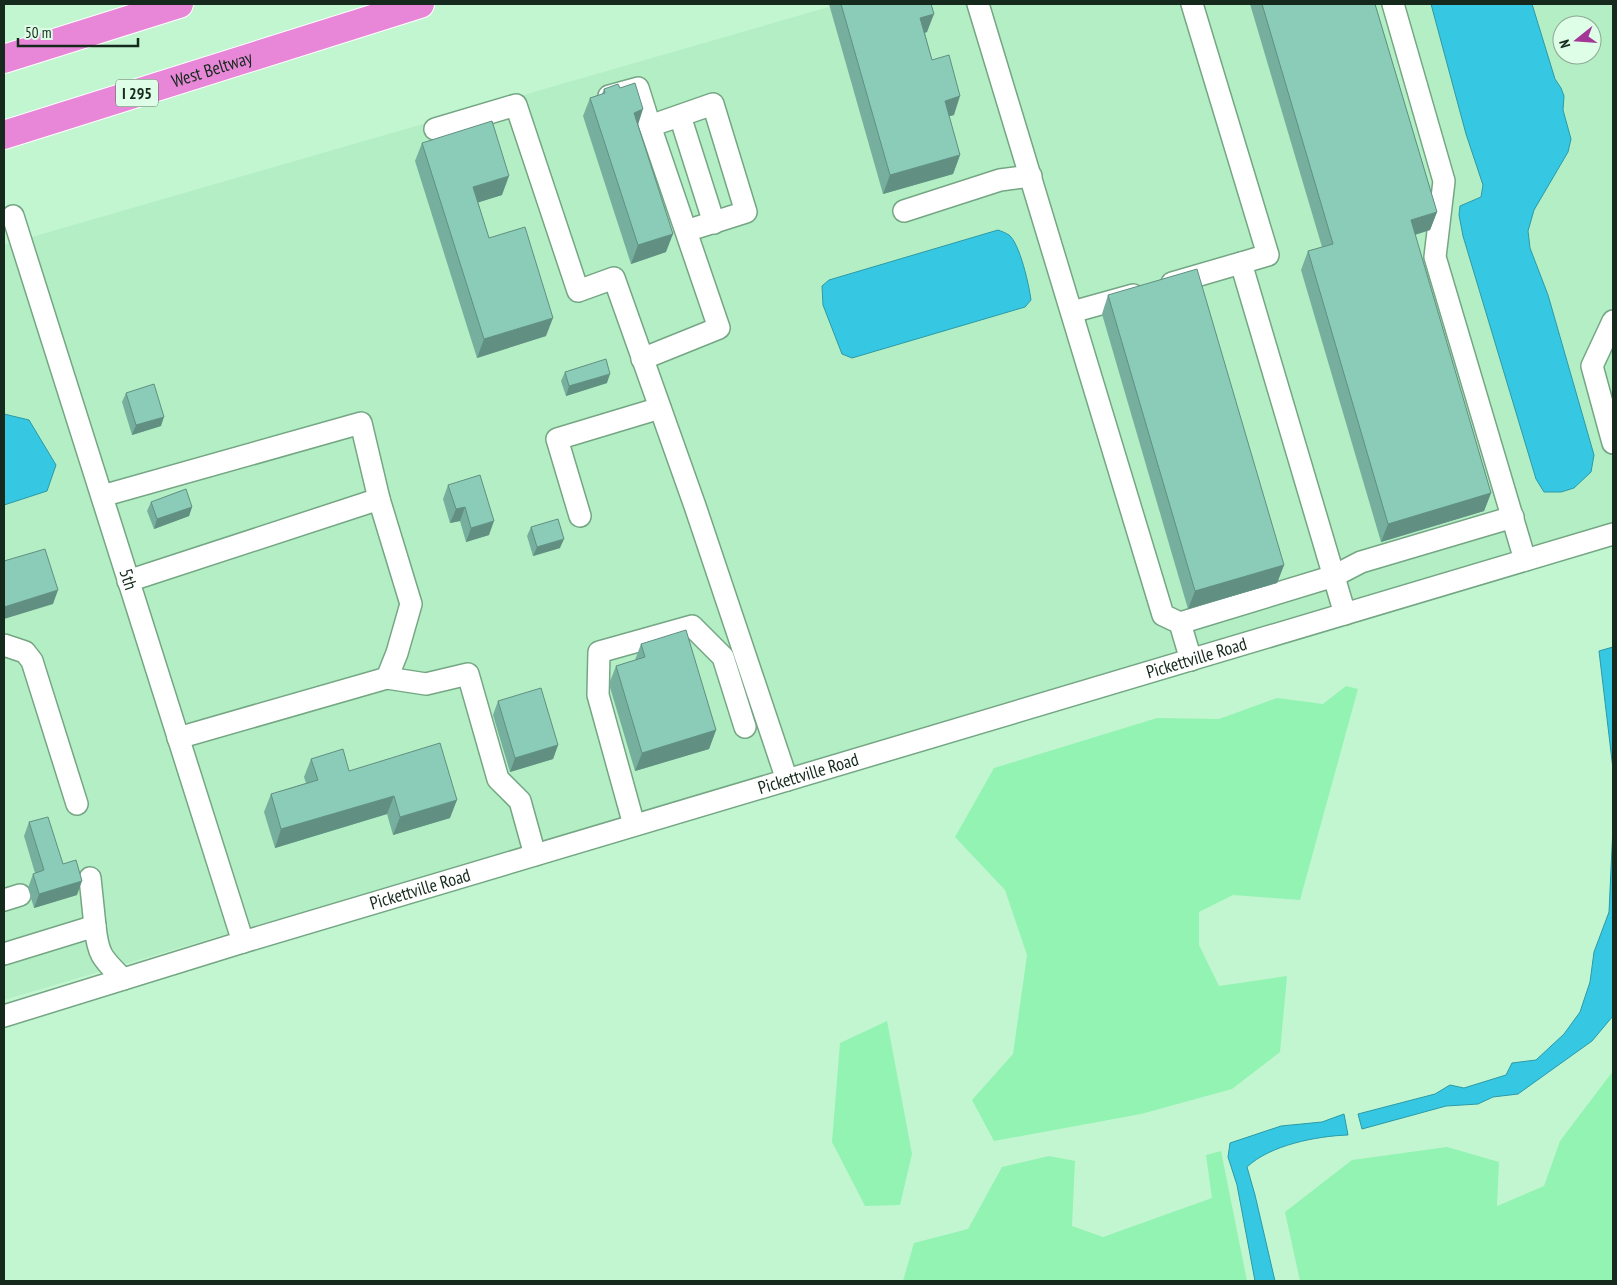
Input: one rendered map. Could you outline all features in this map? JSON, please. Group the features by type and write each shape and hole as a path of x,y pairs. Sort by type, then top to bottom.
{"highway":[{"path":"4,59 179,4"},
{"name":"West Beltway","path":"4,135 420,4"}],"street":[{"path":"978,4 1163,614 1180,623 1334,576 1361,562 1513,516"},
{"path":"1072,312 1268,255 1192,4"},
{"path":"1393,4 1444,181 1435,257 1526,560"},
{"path":"604,97 638,88 719,328 642,358"},
{"path":"650,126 713,104 746,212 686,231"},
{"path":"435,128 516,105 578,291 614,278 699,516 787,780"},
{"path":"680,116 714,223"},
{"path":"904,211 1000,180 1031,176"},
{"name":"5th","path":"13,216 242,942"},
{"path":"1241,263 1344,614"},
{"path":"1613,321 1592,366 1613,443"},
{"path":"580,516 557,440 660,408"},
{"path":"102,496 361,422 379,499 411,604 397,653 387,678"},
{"path":"128,581 379,499"},
{"name":"Pickettville Road","path":"4,1016 242,942 1613,534"},
{"path":"1180,623 1191,660"},
{"path":"634,825 598,695 599,652 692,626 723,657 745,727"},
{"path":"4,645 25,652 32,661 77,804"},
{"path":"178,738 387,678 426,684 468,674 498,779 520,801 535,855"},
{"path":"90,878 97,946 105,961 123,979"},
{"path":"4,954 95,926"}],"shaded area":[{"path":"839,4 1431,4 1466,134 1483,185 1481,197 1460,207 1459,215 1463,236 1536,479 1594,455 1548,295 1530,248 1528,230 1534,210 1571,139 1563,110 1564,96 1555,79 1532,4 1613,4 1613,523 4,1000 4,245"},
{"path":"1346,686 1358,689 1300,900 1233,895 1199,912 1199,945 1219,986 1287,976 1280,1052 1232,1089 1141,1114 994,1141 972,1100 1013,1054 1027,955 1005,890 955,837 994,768 1157,718 1219,719 1277,698 1323,704"},
{"path":"887,1021 912,1154 900,1205 865,1206 832,1142 840,1043"},
{"path":"1613,1071 1613,1281 1300,1281 1285,1212 1352,1160 1447,1147 1499,1162 1497,1206 1544,1186 1560,1141"},
{"path":"1221,1151 1247,1281 903,1281 914,1243 968,1229 1002,1167 1049,1156 1075,1161 1072,1226 1103,1237 1212,1198 1206,1155"}],"water":[{"path":"1431,4 1532,4 1555,79 1564,96 1563,110 1571,139 1568,152 1534,210 1528,231 1530,248 1548,295 1594,455 1591,472 1574,488 1561,492 1544,492 1536,479 1463,236 1459,215 1460,206 1481,197 1483,185 1466,134"},
{"path":"998,230 1009,235 1017,247 1026,275 1031,300 1025,307 852,358 842,354 823,305 822,286 829,280"},
{"path":"4,414 29,420 56,465 47,491 4,505"},
{"path":"1613,647 1613,769 1599,651"},
{"path":"1613,827 1613,1016 1592,1041 1518,1094 1493,1097 1478,1104 1446,1106 1362,1129 1358,1114 1435,1094 1450,1085 1464,1088 1506,1075 1512,1063 1536,1060 1564,1034 1580,1012 1590,982 1594,952 1609,912"},
{"path":"1344,1114 1348,1135 1322,1137 1281,1147 1257,1159 1247,1167 1275,1281 1255,1281 1237,1185 1228,1157 1230,1143 1281,1126 1322,1122"}],"building":[{"path":"841,4 931,4 934,14 920,18 932,60 949,55 960,96 945,101 960,155 890,175"},
{"path":"1262,4 1375,4 1437,212 1411,220 1491,493 1388,524 1308,251 1333,244"},
{"path":"635,83 643,109 634,113 673,234 638,245 590,98 605,93 604,89 618,84 620,88"},
{"path":"492,121 509,176 473,187 489,238 525,227 553,318 484,339 422,143"},
{"path":"1197,269 1284,565 1195,591 1108,295"},
{"path":"606,359 610,374 569,386 565,372"},
{"path":"154,384 164,417 136,425 126,393"},
{"path":"480,475 494,521 471,528 465,507 456,509 448,485"},
{"path":"186,489 192,507 157,519 151,502"},
{"path":"558,519 564,539 537,547 531,527"},
{"path":"45,549 58,590 4,607 4,561"},
{"path":"686,630 716,730 642,753 616,666 645,657 641,644"},
{"path":"541,688 558,745 515,758 498,701"},
{"path":"440,743 457,800 400,817 394,796 281,829 271,794 318,780 311,759 343,749 349,771"},
{"path":"48,817 63,864 76,860 82,881 39,894 33,874 44,870 29,822"}]}
